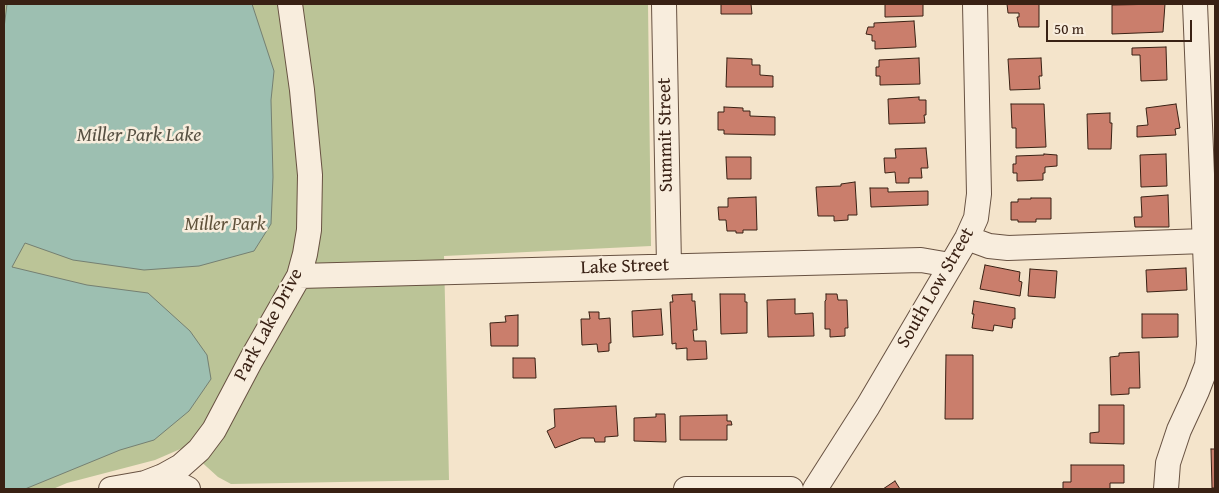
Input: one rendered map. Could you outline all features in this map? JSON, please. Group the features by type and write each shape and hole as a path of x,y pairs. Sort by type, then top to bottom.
{"street":[{"name":"Park Lake Drive","path":"111,489 145,483 163,476 181,466 199,450 214,430 299,276 309,230 310,175 302,90 290,4"},
{"name":"Summit Street","path":"664,4 669,266"},
{"name":"South Low Street","path":"815,489 868,406 967,238 976,218 979,194 975,4"},
{"path":"1166,489 1168,463 1178,430 1207,365 1209,344 1195,4"},
{"path":"967,238 989,246 1008,248 1204,241"},
{"name":"Lake Street","path":"299,276 920,260 950,265"},
{"path":"163,476 188,489"},
{"path":"686,489 791,489"}],"green space":[{"name":"Miller Park","path":"4,4 648,4 651,246 444,256 449,480 231,484 218,477 185,447 155,460 67,483 53,489 4,489"}],"water":[{"name":"Miller Park Lake","path":"7,4 252,4 274,71 271,100 273,177 271,224 254,251 199,266 144,270 73,260 25,243 12,267 87,285 148,293 190,331 207,355 211,379 189,411 154,440 120,450 25,489 4,489 4,28"}],"building":[{"path":"721,4 751,4 752,14 721,14"},
{"path":"885,4 923,4 923,16 885,17"},
{"path":"1007,4 1039,4 1039,27 1019,27 1017,17 1019,17 1019,13 1008,13"},
{"path":"1165,4 1163,32 1112,34 1112,5"},
{"path":"914,21 916,47 875,49 875,41 872,41 872,35 866,34 868,27 874,27 874,23"},
{"path":"1166,47 1167,80 1141,81 1140,55 1132,55 1132,48"},
{"path":"727,58 752,59 752,65 760,65 760,75 773,76 773,87 726,87"},
{"path":"919,58 920,84 880,85 880,76 876,76 876,67 879,67 879,60"},
{"path":"1041,58 1042,76 1039,76 1040,89 1010,90 1008,59"},
{"path":"919,97 919,100 926,100 925,123 889,124 888,99"},
{"path":"1011,104 1044,104 1046,147 1016,148 1016,128 1012,128"},
{"path":"1176,104 1180,128 1175,129 1176,135 1137,137 1137,126 1148,125 1146,108"},
{"path":"724,107 743,108 743,111 750,111 750,116 775,117 775,135 724,134 724,130 718,130 718,112 724,112"},
{"path":"1110,113 1110,123 1112,123 1111,149 1088,149 1087,114"},
{"path":"926,148 928,168 921,168 922,178 909,178 909,183 896,183 895,172 885,173 884,158 896,158 895,149"},
{"path":"1166,154 1167,186 1141,187 1140,155"},
{"path":"1057,155 1057,166 1045,167 1043,180 1017,181 1017,173 1013,173 1013,164 1016,164 1016,156"},
{"path":"726,157 751,157 751,179 727,179"},
{"path":"855,182 857,215 848,215 848,220 834,221 834,216 818,216 816,187 841,186 841,184"},
{"path":"870,188 888,188 888,192 928,191 928,205 871,207"},
{"path":"1168,195 1169,227 1135,227 1134,217 1142,217 1141,197"},
{"path":"756,197 757,230 743,230 743,233 727,231 726,220 719,220 718,207 728,207 728,198"},
{"path":"1051,198 1051,219 1036,219 1036,222 1011,220 1011,202 1018,202 1018,199"},
{"path":"985,265 1020,272 1019,281 1022,282 1020,296 980,289"},
{"path":"1186,268 1187,290 1147,292 1146,270"},
{"path":"1030,269 1057,271 1055,298 1028,296"},
{"path":"692,294 692,301 695,301 697,330 693,330 694,341 706,341 707,359 687,360 687,348 676,349 676,343 672,344 670,302 673,302 672,295"},
{"path":"720,294 745,294 745,302 747,302 747,333 721,334"},
{"path":"826,294 837,294 838,300 847,300 848,328 845,328 845,336 830,337 830,329 825,329"},
{"path":"795,299 795,314 813,313 814,336 768,337 767,300"},
{"path":"974,301 1015,308 1015,319 1013,319 1012,328 994,325 993,331 972,328"},
{"path":"661,309 663,335 633,337 632,311"},
{"path":"589,312 599,312 599,319 610,318 611,343 609,343 609,351 598,352 597,344 582,345 581,319 590,319"},
{"path":"1142,314 1178,314 1178,337 1142,338"},
{"path":"518,315 518,346 491,346 490,323 506,322 505,316"},
{"path":"1139,352 1140,388 1129,388 1129,394 1111,395 1110,357 1119,356 1119,353"},
{"path":"946,355 973,355 973,419 945,419"},
{"path":"513,358 535,358 536,378 513,378"},
{"path":"1099,405 1124,405 1124,444 1090,443 1090,433 1099,432"},
{"path":"616,406 618,436 605,437 605,442 595,442 594,438 581,438 555,448 547,431 555,427 554,409"},
{"path":"656,414 665,414 666,442 634,441 634,418 656,417"},
{"path":"727,415 727,421 731,421 732,425 727,425 727,440 680,440 680,416"},
{"path":"1211,449 1215,449 1215,488 1212,488"},
{"path":"1071,465 1124,465 1124,483 1110,483 1110,489 1063,489 1063,482 1071,482"},
{"path":"895,481 900,489 883,489"}]}
